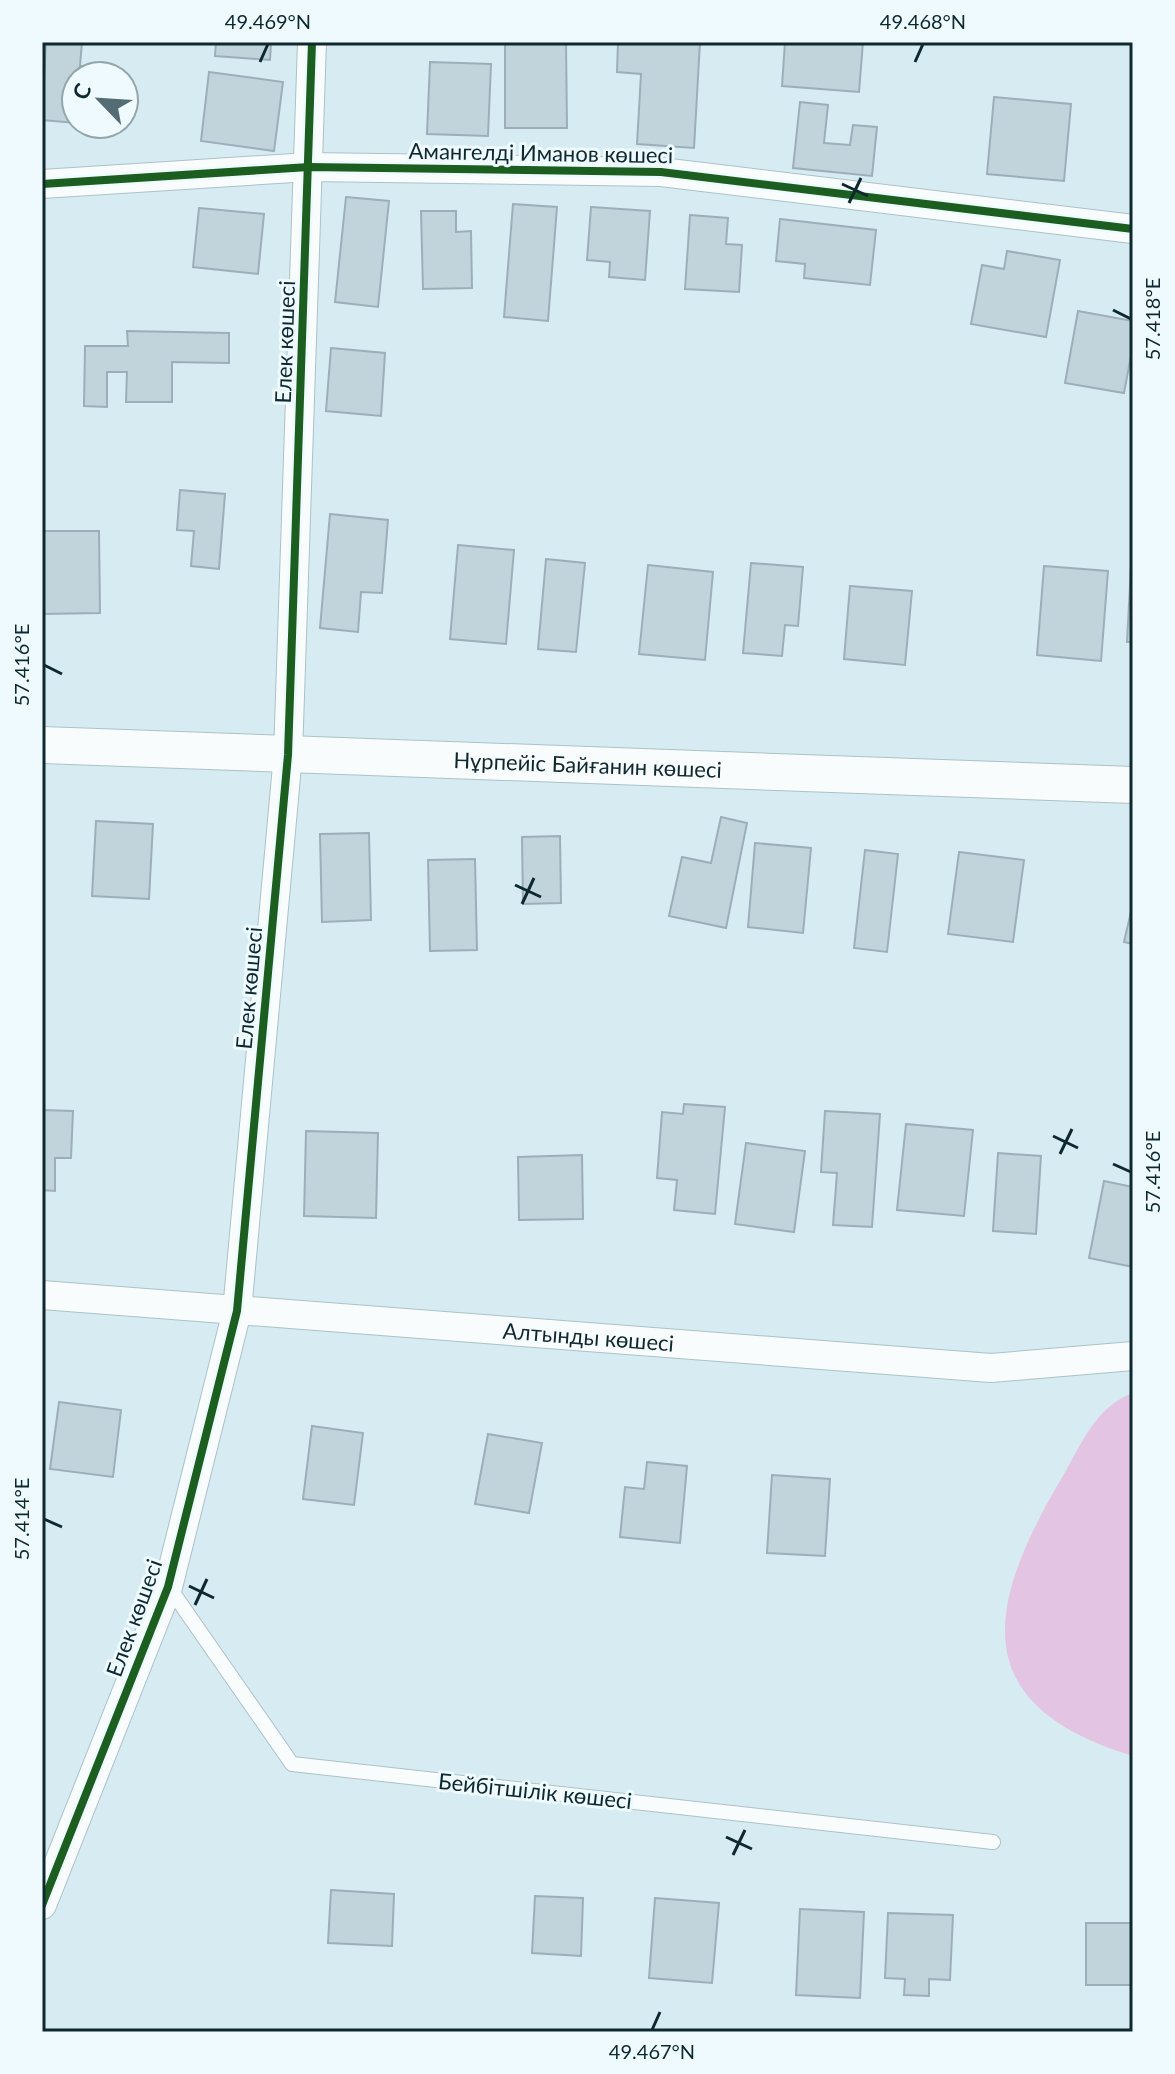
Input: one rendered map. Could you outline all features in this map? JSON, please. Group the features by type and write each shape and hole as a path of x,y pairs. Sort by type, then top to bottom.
{"street":[{"name":"Елек көшесі","path":"42,1905 168,1587 237,1311 288,755 312,42"},
{"name":"Амангелді Иманов көшесі","path":"42,184 309,167 661,172 1133,229"},
{"name":"Нұрпейіс Байғанин көшесі","path":"42,745 1133,785"},
{"name":"Алтынды көшесі","path":"42,1295 991,1368 1133,1356"}],"lane":[{"name":"Бейбітшілік көшесі","path":"168,1587 292,1764 993,1842"}],"shaded area":[{"path":"1133,1393 1133,1756 1079,1735 1041,1709 1017,1680 1006,1647 1007,1610 1017,1570 1035,1527 1089,1430 1108,1408"}],"building":[{"path":"46,42 82,42 80,60 60,60 60,122 42,120"},
{"path":"216,42 271,42 270,60 215,56"},
{"path":"505,42 566,42 567,128 505,128"},
{"path":"618,42 700,42 694,148 637,144 641,74 617,72"},
{"path":"785,42 863,42 859,92 782,86"},
{"path":"430,62 491,64 488,136 427,134"},
{"path":"209,72 283,82 274,151 201,141"},
{"path":"994,97 1071,104 1064,181 987,174"},
{"path":"800,102 828,105 824,143 850,145 853,125 877,127 872,176 793,168"},
{"path":"346,197 389,201 378,307 335,302"},
{"path":"513,204 557,207 548,321 504,317"},
{"path":"591,207 650,211 645,280 609,277 610,262 587,260"},
{"path":"199,208 264,214 258,274 193,267"},
{"path":"421,211 456,211 456,232 471,231 472,288 423,289"},
{"path":"690,215 728,218 726,244 742,245 739,292 685,289"},
{"path":"780,219 876,230 870,285 804,278 805,264 776,261"},
{"path":"1007,251 1060,260 1046,337 971,324 982,265 1004,269"},
{"path":"1078,311 1133,321 1133,345 1124,393 1065,383"},
{"path":"127,331 229,333 229,363 172,362 172,402 126,402 127,372 107,372 107,407 84,406 85,346 128,346"},
{"path":"331,348 385,353 381,416 326,411"},
{"path":"180,490 225,494 219,569 191,566 194,531 177,530"},
{"path":"330,514 388,520 382,593 361,592 358,632 320,628"},
{"path":"42,531 99,531 100,613 42,614"},
{"path":"458,545 514,550 506,644 450,639"},
{"path":"546,559 585,563 576,652 538,649"},
{"path":"751,563 803,567 798,626 785,625 782,656 743,653"},
{"path":"648,565 713,572 705,660 639,654"},
{"path":"1044,566 1108,571 1101,661 1037,655"},
{"path":"1131,566 1133,642 1127,642"},
{"path":"850,586 912,591 905,665 844,659"},
{"path":"721,817 747,823 726,928 669,916 682,857 711,863"},
{"path":"96,821 153,824 149,899 92,896"},
{"path":"369,833 371,920 322,922 320,834"},
{"path":"560,836 561,903 523,904 522,837"},
{"path":"755,843 811,848 803,933 748,927"},
{"path":"865,850 898,854 887,952 854,948"},
{"path":"959,852 1024,860 1013,942 948,934"},
{"path":"475,859 477,950 430,951 428,860"},
{"path":"1133,903 1133,944 1124,942"},
{"path":"684,1104 725,1107 715,1214 674,1210 677,1180 657,1178 662,1112 683,1114"},
{"path":"42,1110 73,1111 71,1158 55,1158 55,1191 42,1190"},
{"path":"825,1111 880,1114 872,1227 833,1225 837,1173 821,1172"},
{"path":"906,1124 973,1130 964,1216 897,1210"},
{"path":"306,1131 378,1133 376,1218 304,1216"},
{"path":"746,1143 805,1151 794,1232 735,1224"},
{"path":"998,1153 1041,1156 1036,1234 993,1231"},
{"path":"582,1155 583,1219 519,1220 518,1157"},
{"path":"1104,1181 1133,1187 1133,1267 1089,1258"},
{"path":"59,1402 121,1410 113,1477 50,1469"},
{"path":"312,1426 363,1433 354,1505 303,1499"},
{"path":"488,1434 542,1443 529,1513 475,1504"},
{"path":"647,1462 687,1466 680,1543 620,1537 625,1487 644,1489"},
{"path":"772,1475 830,1479 825,1556 767,1553"},
{"path":"331,1890 394,1894 392,1946 328,1943"},
{"path":"535,1896 583,1898 581,1956 532,1953"},
{"path":"655,1898 719,1903 712,1983 649,1978"},
{"path":"800,1909 864,1912 860,1998 796,1995"},
{"path":"888,1913 953,1915 950,1980 929,1979 929,1996 904,1995 905,1979 885,1978"},
{"path":"1086,1923 1133,1923 1133,1985 1086,1985"}],"cycle path":[{"path":"42,1905 168,1587 237,1311 288,755 312,42"},
{"path":"42,184 309,167 661,172 1133,229"}]}
